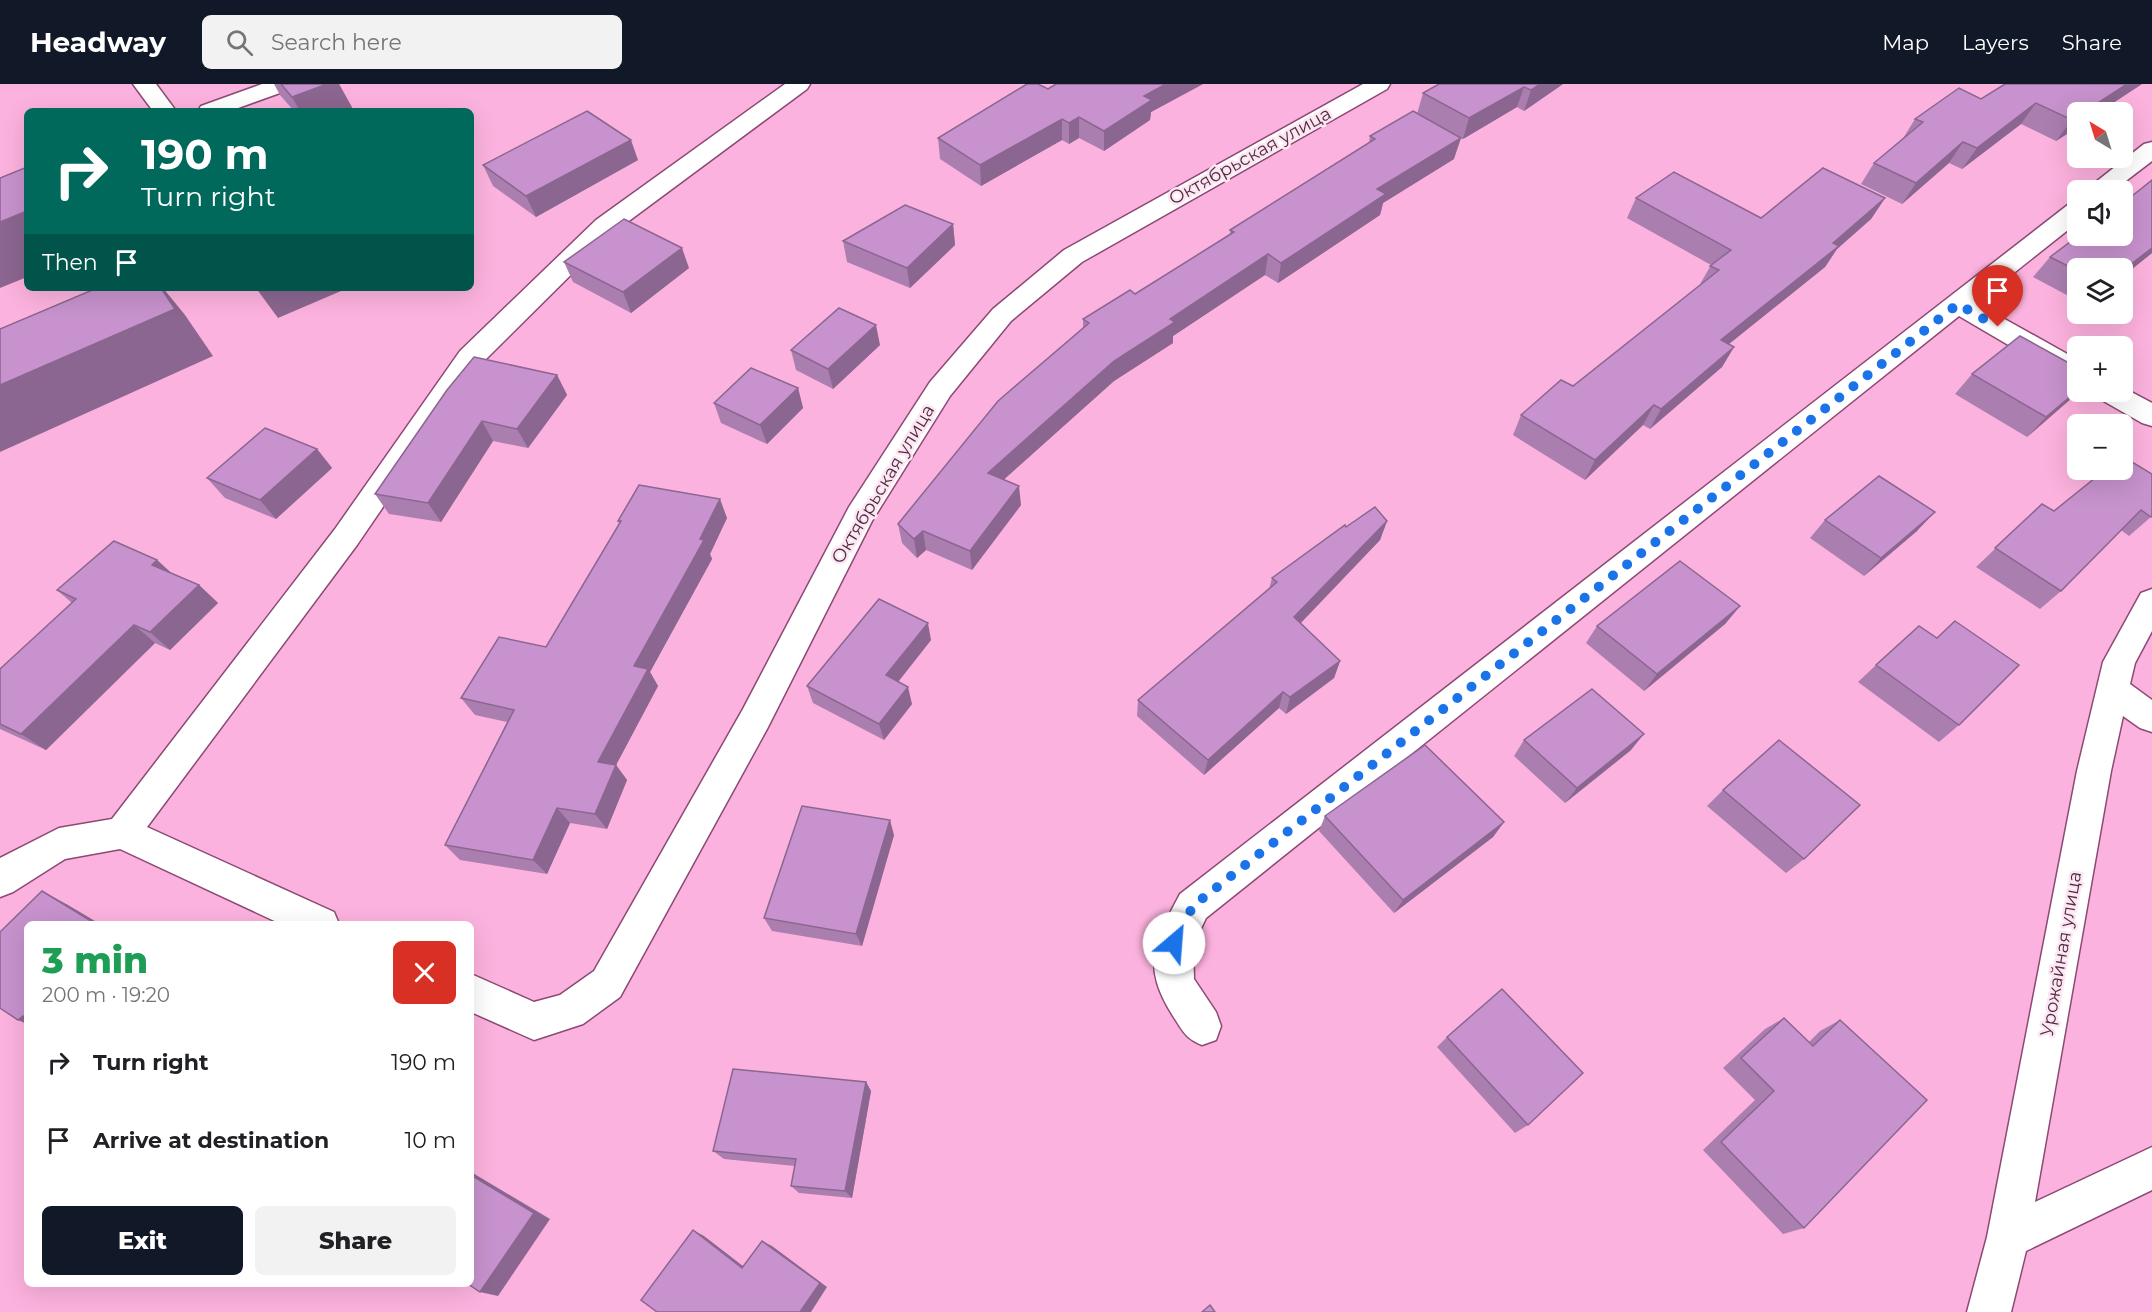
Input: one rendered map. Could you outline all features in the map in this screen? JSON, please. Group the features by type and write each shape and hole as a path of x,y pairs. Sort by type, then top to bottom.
{"street":[{"path":"144,84 163,108"},
{"path":"217,108 283,84"},
{"path":"122,833 346,537 470,358 605,226 799,84"},
{"name":"Октябрьская улица","path":"474,994 534,1021 569,1011 606,984 755,719 860,515 940,388 1002,315 1073,256 1379,84"},
{"path":"2113,180 2152,149"},
{"path":"1202,1026 1175,984 1174,943 1193,906 2067,218"},
{"path":"1958,304 2067,367"},
{"path":"2128,402 2152,416"},
{"name":"Урожайная улица","path":"1989,1312 2008,1237 2092,783 2119,662 2152,602"},
{"path":"2113,690 2152,718"},
{"path":"0,880 58,844 122,833 314,921"},
{"path":"2008,1237 2152,1168"}],"building":[{"path":"281,84 327,84 292,97"},
{"path":"1027,84 1038,84 1048,89 1056,84 1166,84 1144,96 1152,100 1104,131 1079,117 1069,123 1062,119 980,165 938,138"},
{"path":"1439,84 1540,84 1531,90 1524,87 1469,118 1423,93"},
{"path":"2005,84 2127,84 2099,102 2067,102 2067,118 2036,103 1977,148 1963,142 1916,183 1874,163 1923,122 1915,119 1959,88 1981,99"},
{"path":"587,111 631,140 526,196 483,165"},
{"path":"1413,111 1461,138 1377,189 1386,194 1281,263 1268,254 1170,319 1175,322 1114,361 988,473 1019,486 970,551 923,531 914,539 898,524 998,401 1089,323 1083,319 1130,290 1135,294 1234,232 1230,230 1375,139 1370,136"},
{"path":"24,168 24,212 0,222 0,178"},
{"path":"1823,168 1885,198 1833,243 1839,246 1721,340 1734,347 1661,409 1654,405 1595,460 1521,415 1561,380 1573,386 1719,270 1710,266 1731,250 1636,198 1674,172 1761,218"},
{"path":"2152,180 2152,248 2133,263 2133,258 2067,258 2067,266 2050,257 2067,244 2133,246 2133,195"},
{"path":"905,205 953,224 907,268 843,241"},
{"path":"624,219 682,248 623,292 564,262"},
{"path":"90,291 163,291 175,309 0,385 0,329"},
{"path":"839,308 876,325 828,369 791,350"},
{"path":"2020,336 2067,362 2067,399 2046,417 1972,374"},
{"path":"474,357 557,375 517,429 482,421 428,503 375,494 447,390"},
{"path":"751,368 798,388 760,425 714,403"},
{"path":"265,428 317,449 260,500 207,478"},
{"path":"2133,463 2152,474 2152,516 2141,510 2061,591 1995,548 2042,504 2054,511 2093,480 2133,480"},
{"path":"1879,476 1935,512 1881,558 1825,520"},
{"path":"639,485 720,499 700,539 704,540 634,666 648,669 598,762 616,765 595,814 557,808 533,860 445,845 514,710 461,698 499,637 546,647 621,521 618,521"},
{"path":"1375,507 1387,521 1294,617 1340,661 1290,697 1283,692 1208,760 1138,700 1277,582 1272,578 1345,525 1346,527"},
{"path":"114,541 157,560 152,565 199,585 150,632 134,625 21,734 0,724 0,669 76,599 57,590"},
{"path":"1680,561 1740,606 1657,674 1597,626"},
{"path":"879,599 928,623 886,675 908,687 879,724 807,686"},
{"path":"1955,621 2019,665 1959,725 1876,665 1919,626 1937,638"},
{"path":"1592,689 1644,734 1577,788 1524,740"},
{"path":"1779,740 1860,805 1804,859 1723,790"},
{"path":"1425,745 1504,822 1403,900 1325,816"},
{"path":"802,806 890,820 856,934 764,918"},
{"path":"42,891 91,921 24,921 24,1017 18,1020 0,1008 0,932"},
{"path":"1502,989 1583,1073 1528,1125 1447,1037"},
{"path":"1784,1018 1813,1046 1840,1020 1927,1100 1804,1228 1721,1142 1774,1091 1741,1058"},
{"path":"733,1069 866,1082 845,1191 791,1186 796,1159 713,1151"},
{"path":"474,1177 534,1213 480,1292 472,1287"},
{"path":"693,1230 742,1268 762,1241 820,1283 800,1312 657,1312 641,1300"},
{"path":"1210,1305 1215,1312 1202,1312"}],"route":[{"path":"1174,943 1193,906 1958,304 1998,327"}]}
